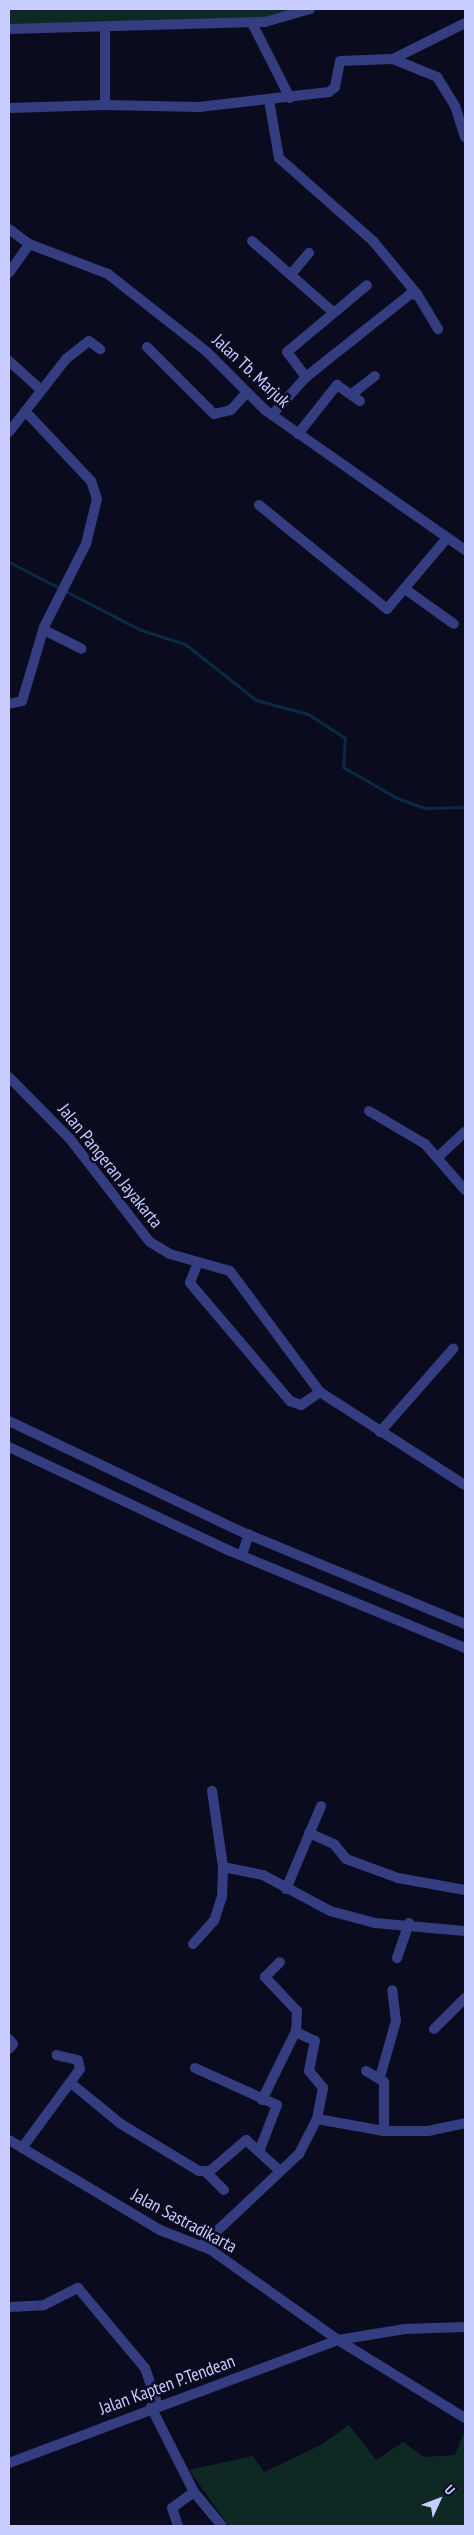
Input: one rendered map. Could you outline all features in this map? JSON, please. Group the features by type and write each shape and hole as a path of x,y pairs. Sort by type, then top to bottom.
{"street":[{"path":"9,29 252,22 310,9"},
{"path":"252,22 290,98"},
{"path":"393,59 465,24"},
{"path":"105,27 105,105"},
{"path":"9,108 105,105 199,108 290,98 333,90 342,60 393,59 438,77 455,106 465,137"},
{"path":"269,100 279,158 356,225 417,294 438,329"},
{"name":"Jalan Tb. Marjuk","path":"9,229 29,244 108,274 207,352 272,415 465,550"},
{"path":"252,240 293,272 332,312"},
{"path":"9,273 29,244"},
{"path":"293,272 309,253"},
{"path":"306,376 286,354 332,312 367,285"},
{"path":"272,415 306,376 376,318 417,294"},
{"path":"9,432 40,389 89,341 100,349"},
{"path":"147,347 214,414 231,410 247,392"},
{"path":"9,361 40,389"},
{"path":"352,394 375,376"},
{"path":"298,434 337,385 360,401"},
{"path":"9,704 22,701 44,630 86,544 96,487 25,411"},
{"path":"259,505 381,608 391,607 447,538"},
{"path":"405,589 454,624"},
{"path":"44,630 82,649"},
{"name":"Jalan Pangeran Jayakarta","path":"9,1077 70,1139 150,1242 170,1254 224,1267 237,1277 320,1392 465,1485"},
{"path":"369,1111 425,1144 465,1190"},
{"path":"438,1157 465,1132"},
{"path":"198,1262 190,1283 290,1401 301,1405 320,1392"},
{"path":"380,1432 453,1349"},
{"path":"9,1421 245,1533 465,1624"},
{"path":"9,1447 230,1551 465,1648"},
{"path":"242,1555 245,1533"},
{"path":"193,1944 216,1916 223,1867 212,1791"},
{"path":"286,1889 321,1806"},
{"path":"309,1833 334,1844 346,1859 398,1878 465,1890"},
{"path":"223,1867 263,1875 330,1911 375,1923 409,1923 465,1932"},
{"path":"397,1958 409,1923"},
{"path":"262,2100 296,2031 297,2011 265,1977 280,1962"},
{"path":"384,2131 384,2088 380,2077 396,2021 392,1990"},
{"path":"434,2029 465,1998"},
{"path":"202,2245 307,2144 317,2118 323,2088 309,2071 315,2041 296,2031"},
{"path":"9,2039 13,2044 9,2049"},
{"path":"22,2148 72,2084 81,2063 57,2055"},
{"path":"195,2068 278,2107 260,2149"},
{"path":"366,2071 380,2077"},
{"path":"72,2084 121,2124 193,2169 207,2173 224,2190"},
{"path":"317,2118 384,2131 428,2131 465,2123"},
{"name":"Jalan Sastradikarta","path":"9,2140 160,2230 202,2245 338,2340 465,2418"},
{"path":"207,2173 242,2141 260,2149 280,2171"},
{"path":"9,2307 44,2305 78,2288 145,2368 154,2406 194,2492 222,2526"},
{"name":"Jalan Kapten P.Tendean","path":"9,2463 154,2406 338,2340 405,2330 465,2327"},
{"path":"178,2526 172,2508 194,2492"}],"green space":[{"path":"9,9 297,9 291,16 9,25"},
{"path":"349,2425 376,2460 403,2442 424,2457 455,2455 465,2430 465,2526 229,2526 189,2470 253,2456 264,2472 321,2445"}],"waterway":[{"path":"9,562 141,630 185,644 256,700 308,714 345,738 343,767 397,798 425,808 465,807"}]}
